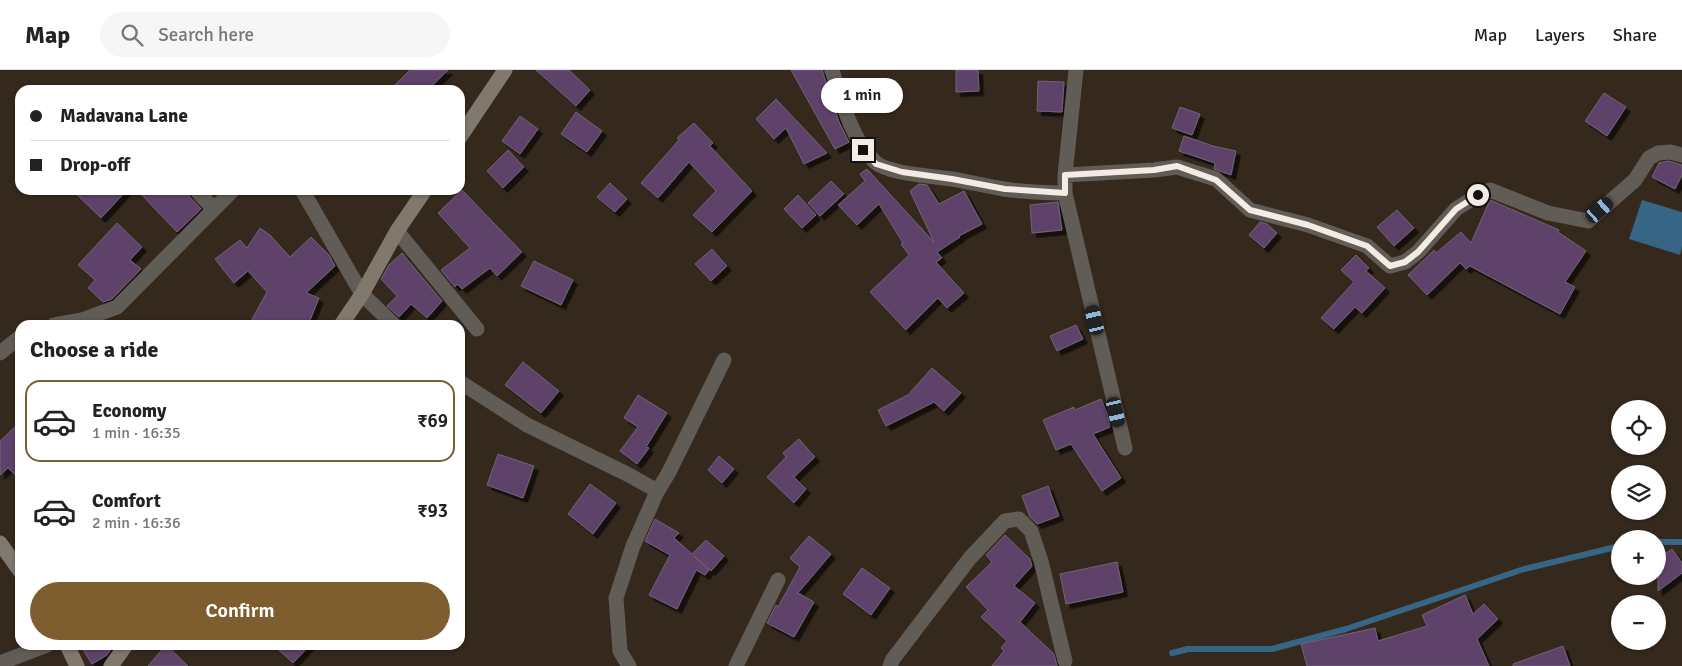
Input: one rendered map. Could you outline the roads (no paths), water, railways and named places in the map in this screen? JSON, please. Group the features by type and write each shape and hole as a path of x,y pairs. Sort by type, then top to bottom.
{"street":[{"path":"465,130 505,70"},
{"path":"832,70 844,108 863,150 876,164 902,172 1005,189 1065,193"},
{"path":"1076,70 1065,175 1065,193 1125,448"},
{"path":"1065,175 1154,170 1177,166 1216,180 1250,210 1308,225 1367,246 1390,266 1405,262 1418,252 1456,209 1490,190 1548,213 1588,221 1635,180 1649,158 1658,153 1670,152 1682,155"},
{"path":"201,195 214,208"},
{"path":"82,320 118,307 228,195"},
{"path":"305,195 362,294 389,320"},
{"path":"344,320 362,294 397,231 422,195"},
{"path":"397,231 477,329"},
{"path":"0,353 15,341"},
{"path":"629,666 620,651 616,598 633,546 656,494 724,360"},
{"path":"465,385 527,425 627,474 654,489 656,494"},
{"path":"890,666 893,659 970,558 1005,521 1019,519 1030,531 1041,561 1065,662"},
{"path":"0,543 15,564"},
{"path":"736,666 778,580"},
{"path":"0,663 34,650"},
{"path":"69,650 77,666"},
{"path":"112,666 123,650"}],"water":[{"path":"1642,200 1682,212 1682,247 1680,255 1629,239"}],"waterway":[{"path":"1666,542 1682,542"},
{"path":"1172,653 1188,649 1272,649 1346,629 1524,569 1611,548"}]}
